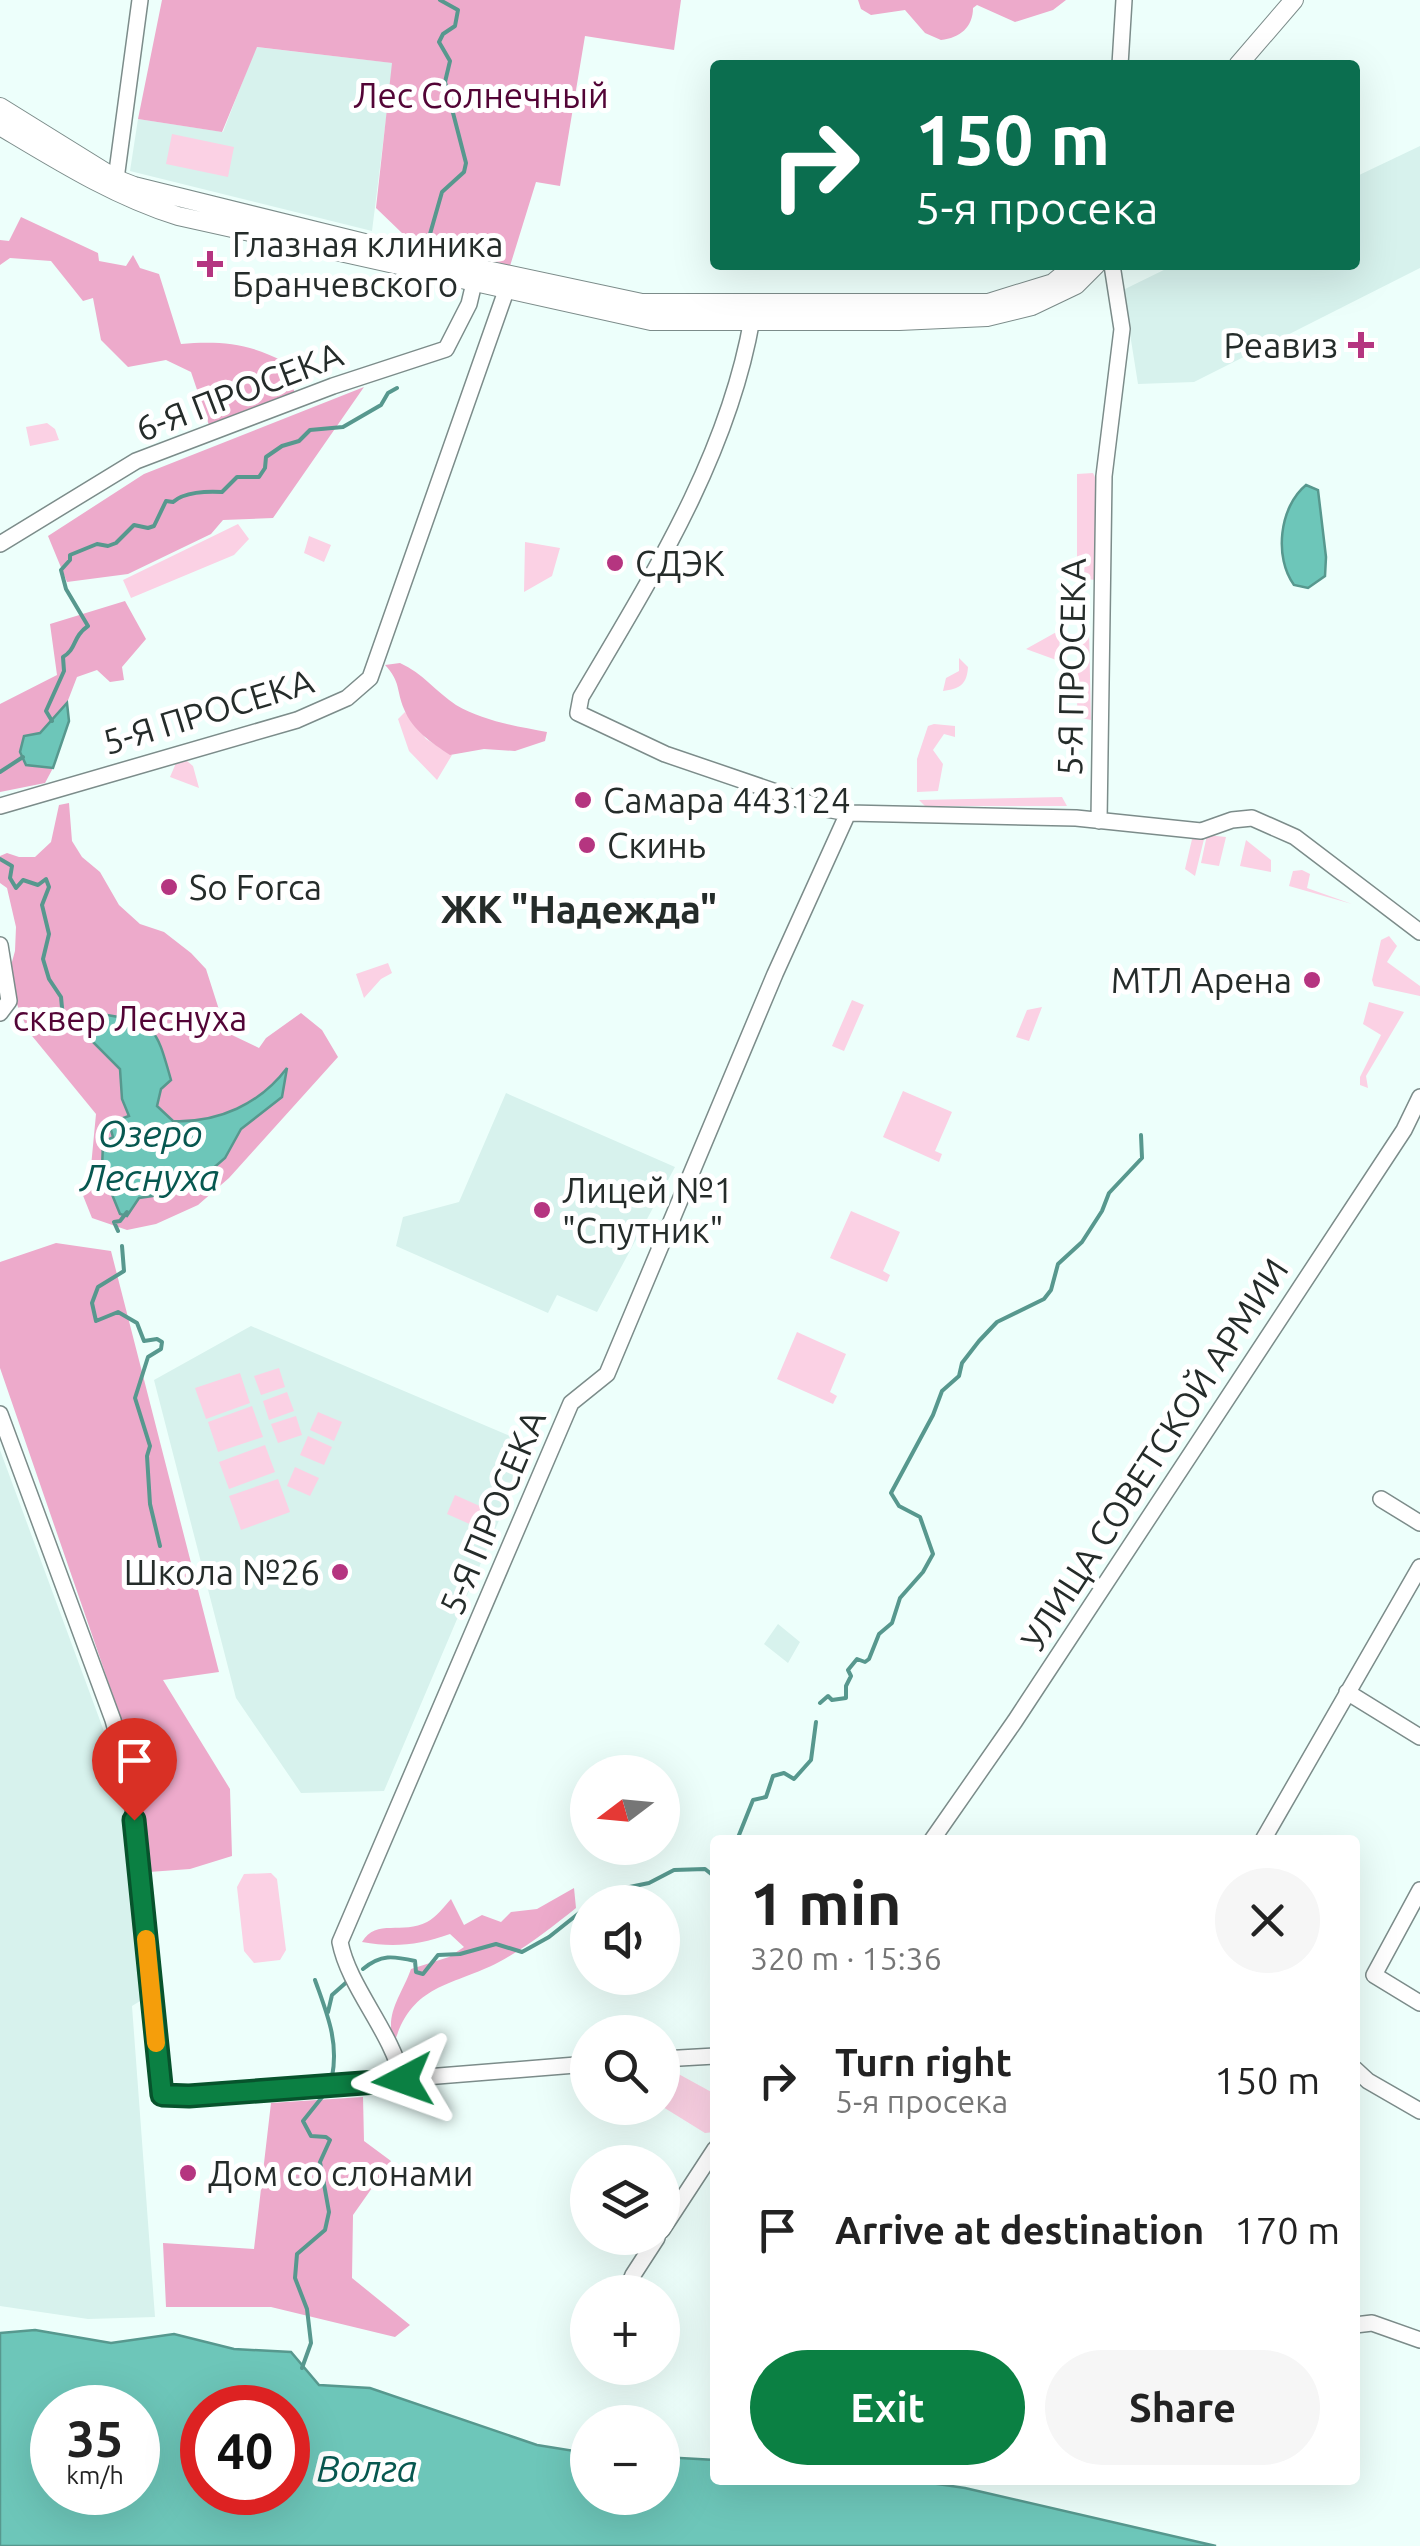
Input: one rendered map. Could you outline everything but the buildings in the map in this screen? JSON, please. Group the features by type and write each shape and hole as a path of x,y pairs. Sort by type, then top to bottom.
{"main road":[{"path":"1245,60 1294,0"},
{"path":"0,106 116,179 159,193 642,303 988,303 1053,283 1069,270"},
{"path":"0,126 142,205 313,248 651,321 987,317 1032,306 1076,286 1091,270"}],"street":[{"path":"116,179 140,0"},
{"path":"1120,60 1124,0"},
{"name":"5-Я ПРОСЕКА","path":"752,319 732,402 672,541 581,697 578,712 664,754 848,814 1099,821 1104,476 1122,329 1113,270"},
{"name":"6-Я ПРОСЕКА","path":"0,544 136,461 333,386 446,349 469,304 474,283"},
{"name":"5-Я ПРОСЕКА","path":"0,806 297,720 347,698 370,678 506,290"},
{"name":"5-Я ПРОСЕКА","path":"403,2080 398,2061 344,1961 340,1942 571,1402 607,1374 775,974 848,814"},
{"path":"1099,821 1201,831 1232,820 1252,818 1294,837 1420,932"},
{"path":"0,945 9,1001 0,1013"},
{"name":"УЛИЦА СОВЕТСКОЙ АРМИИ","path":"935,1835 1015,1721 1404,1130 1420,1098"},
{"path":"0,1414 113,1720 130,1780 162,2095 570,2066"},
{"path":"1380,1499 1420,1523"},
{"path":"1266,1835 1420,1567"},
{"path":"1347,1692 1420,1737"},
{"path":"1420,1890 1374,1975 1420,2002"},
{"path":"680,2057 710,2056"},
{"path":"1360,2074 1420,2111"},
{"path":"680,2202 710,2157"},
{"path":"1360,2325 1372,2323 1420,2340"}],"shaded area":[{"path":"256,47 393,63 372,231 130,171 138,119 223,132"},
{"path":"172,134 234,147 228,177 166,164"},
{"path":"1420,146 1420,268 1194,382 1138,384 1123,290 1164,270 1360,270 1360,175"},
{"path":"47,423 55,429 59,440 30,446 26,427"},
{"path":"1093,473 1097,481 1096,580 1077,578 1077,474"},
{"path":"238,524 249,539 234,555 131,598 123,580"},
{"path":"309,536 331,545 324,562 304,553"},
{"path":"525,542 560,548 552,576 524,592"},
{"path":"1060,630 1059,661 1026,649"},
{"path":"1089,631 1091,720 1077,717 1078,632"},
{"path":"959,658 968,667 966,678 958,687 943,691 946,678 959,671"},
{"path":"405,712 426,739 452,755 437,780 409,751 398,719"},
{"path":"928,726 955,726 955,737 944,734 933,750 943,764 938,791 917,792 917,759"},
{"path":"187,761 193,766 199,788 170,777 176,763"},
{"path":"1062,797 1067,806 925,806 919,800"},
{"path":"1193,835 1205,835 1195,876 1185,869"},
{"path":"1207,835 1226,837 1219,866 1201,863"},
{"path":"1246,840 1271,860 1271,872 1240,866"},
{"path":"1293,871 1310,874 1307,888 1352,904 1289,886"},
{"path":"1389,936 1397,946 1387,962 1420,986 1420,996 1374,986 1381,940"},
{"path":"388,963 392,973 364,998 356,974"},
{"path":"852,1000 864,1005 844,1051 832,1046"},
{"path":"1369,1002 1404,1012 1366,1076 1368,1088 1360,1085 1360,1077 1381,1035 1363,1024"},
{"path":"1042,1007 1029,1041 1016,1037 1027,1010"},
{"path":"903,1091 952,1112 935,1151 942,1154 939,1162 883,1137"},
{"name":"Лицей №1 \"Спутник\"","path":"506,1093 675,1167 597,1312 557,1295 548,1313 396,1246 403,1217 459,1202"},
{"path":"851,1211 900,1232 883,1271 890,1275 887,1282 830,1258"},
{"name":"Школа №26","path":"251,1326 531,1445 384,1791 301,1793 236,1698 154,1380"},
{"path":"797,1332 846,1354 830,1392 837,1396 833,1404 777,1379"},
{"path":"279,1368 285,1387 261,1395 254,1376"},
{"path":"240,1373 250,1403 206,1419 195,1388"},
{"path":"287,1392 294,1411 269,1420 263,1401"},
{"path":"252,1406 263,1437 218,1452 208,1422"},
{"path":"318,1412 342,1422 334,1441 310,1430"},
{"path":"296,1416 302,1435 278,1443 271,1424"},
{"path":"308,1436 332,1447 324,1465 300,1455"},
{"path":"265,1445 275,1472 229,1489 219,1462"},
{"path":"0,1450 122,1780 145,1998 132,2006 155,2317 88,2319 0,2306"},
{"path":"295,1467 319,1478 310,1496 287,1486"},
{"path":"278,1479 290,1512 241,1530 229,1496"},
{"path":"455,1495 482,1507 474,1526 447,1514"},
{"path":"778,1624 800,1642 788,1663 764,1644"},
{"path":"271,1873 277,1879 286,1950 280,1960 254,1963 244,1951 237,1887 244,1874"},
{"path":"680,2075 710,2091 710,2132 680,2118"}],"green space":[{"name":"Лес Солнечный","path":"162,0 681,0 674,50 585,36 560,186 536,182 510,266 402,233 376,208 392,63 257,47 222,132 138,119"},
{"path":"858,0 1066,0 1053,10 1015,22 977,5 964,30 941,40 925,33 905,10 871,15 861,9"},
{"path":"21,217 98,253 99,261 126,266 133,255 140,268 159,274 181,344 234,345 271,356 284,362 296,396 210,428 191,372 166,360 128,367 101,340 93,298 83,301 51,261 10,258 0,265 0,240 9,241"},
{"path":"364,387 273,518 223,520 211,534 128,574 67,582 48,536 144,474"},
{"path":"125,601 146,639 122,667 124,680 110,682 97,670 77,677 67,703 40,733 24,737 20,752 26,765 53,768 45,783 0,792 0,704 57,675 50,624"},
{"path":"400,663 466,711 547,732 545,741 515,751 484,749 450,755 423,735 408,717 396,681 385,665"},
{"name":"сквер Леснуха","path":"69,803 72,841 82,857 100,872 119,905 140,924 164,932 206,969 222,1019 234,1036 259,1048 266,1038 301,1013 322,1030 338,1057 229,1178 198,1205 156,1224 127,1230 92,1218 80,1188 90,1177 96,1114 28,1031 7,980 15,951 16,927 7,888 0,883 0,856 7,853 35,857 51,842 59,805","holes":["81,1029 161,1089 157,1107 173,1121 205,1119 249,1102 285,1070 282,1097 241,1129 225,1158 187,1191 139,1198 120,1213 102,1170 103,1142 113,1137 129,1116 122,1099 120,1069"]},
{"path":"56,1243 111,1251 219,1672 163,1680 230,1789 232,1856 190,1869 149,1872 130,1745 0,1368 0,1262"},
{"path":"570,1890 570,1913 509,1956 422,1998 411,2009 394,2044 392,2014 411,1969 449,1957 464,1947 450,1934 396,1945 362,1942 368,1935 382,1929 418,1926 437,1915 451,1899 464,1925 482,1915 501,1922 511,1912 537,1909"},
{"path":"363,2097 364,2141 391,2161 353,2215 352,2278 410,2325 395,2337 271,2307 166,2307 163,2243 254,2249 271,2103"}],"water":[{"path":"1306,485 1318,490 1326,557 1325,576 1308,588 1294,585 1282,547 1290,506"},
{"path":"67,703 69,721 53,768 26,765 20,752 24,736 40,733"},
{"name":"Озеро Леснуха","path":"96,1013 141,1024 156,1036 171,1080 161,1089 157,1106 173,1121 206,1119 237,1109 264,1092 287,1068 282,1097 241,1129 225,1158 187,1191 139,1198 127,1216 120,1214 102,1170 103,1142 113,1137 109,1123 129,1116 122,1099 120,1069 80,1029 85,1017"},
{"name":"Волга","path":"35,2330 111,2343 174,2334 234,2349 291,2352 319,2385 370,2388 537,2445 570,2450 570,2515 680,2515 680,2458 710,2460 710,2485 944,2485 1216,2546 0,2546 0,2333"}],"waterway":[{"path":"430,234 442,192 464,172 466,163 445,82 450,61 439,42 455,26 458,10 440,0"},
{"path":"52,721 46,711 64,671 63,657 88,626 66,589 61,570 70,555 97,544 116,543 134,525 154,526 166,501 196,493 222,492 237,477 259,477 266,457 282,446 299,441 310,430 343,427 381,405 388,393 397,388"},
{"path":"0,772 23,757"},
{"path":"0,859 12,866 10,878 16,888 23,880 38,885 46,879 49,887 42,905 49,934 43,959 49,979 61,997 63,1018 69,1026 84,1027"},
{"path":"820,1703 828,1696 832,1700 846,1698 851,1676 848,1670 857,1659 869,1659 879,1634 892,1623 900,1598 933,1554 920,1517 899,1506 891,1493 942,1391 959,1376 962,1363 997,1322 1044,1299 1051,1290 1058,1264 1082,1242 1109,1193 1142,1158 1141,1135"},
{"path":"118,1231 114,1222 127,1212"},
{"path":"122,1246 124,1271 98,1287 92,1303 96,1321 118,1312 137,1323 144,1341 162,1342 161,1349 148,1357 135,1398 150,1446 150,1504 160,1546"},
{"path":"739,1835 753,1800 766,1797 773,1776 784,1773 794,1779 811,1760 816,1722"},
{"path":"639,1885 674,1870 705,1869 710,1873"},
{"path":"363,1969 394,1957 415,1961 416,1972 423,1974 438,1955 460,1954 496,1944 522,1952 570,1920"},
{"path":"315,1980 333,2039 332,2077"},
{"path":"328,2012 332,1995 349,1980"},
{"path":"302,2368 311,2343 307,2309 295,2278 297,2254 325,2230 329,2212 320,2162 330,2140 311,2136 303,2121 323,2096"}],"slow traffic":[{"path":"146,1939 156,2043"}],"place":[{"name":"Глазная клиника Бранчевского","path":"210,264"},
{"name":"Реавиз","path":"1361,345"},
{"name":"СДЭК","path":"615,563"},
{"name":"Самара 443124","path":"583,800"},
{"name":"Скинь","path":"587,845"},
{"name":"So Forca","path":"169,887"},
{"name":"МТЛ Арена","path":"1312,980"},
{"name":"Лицей №1 \"Спутник\"","path":"542,1210"},
{"name":"Школа №26","path":"340,1572"},
{"name":"Дом со слонами","path":"188,2173"}],"district":[{"name":"ЖК \"Надежда\"","path":"579,909"}],"route":[{"path":"134,1820 162,2095 403,2080"}]}
